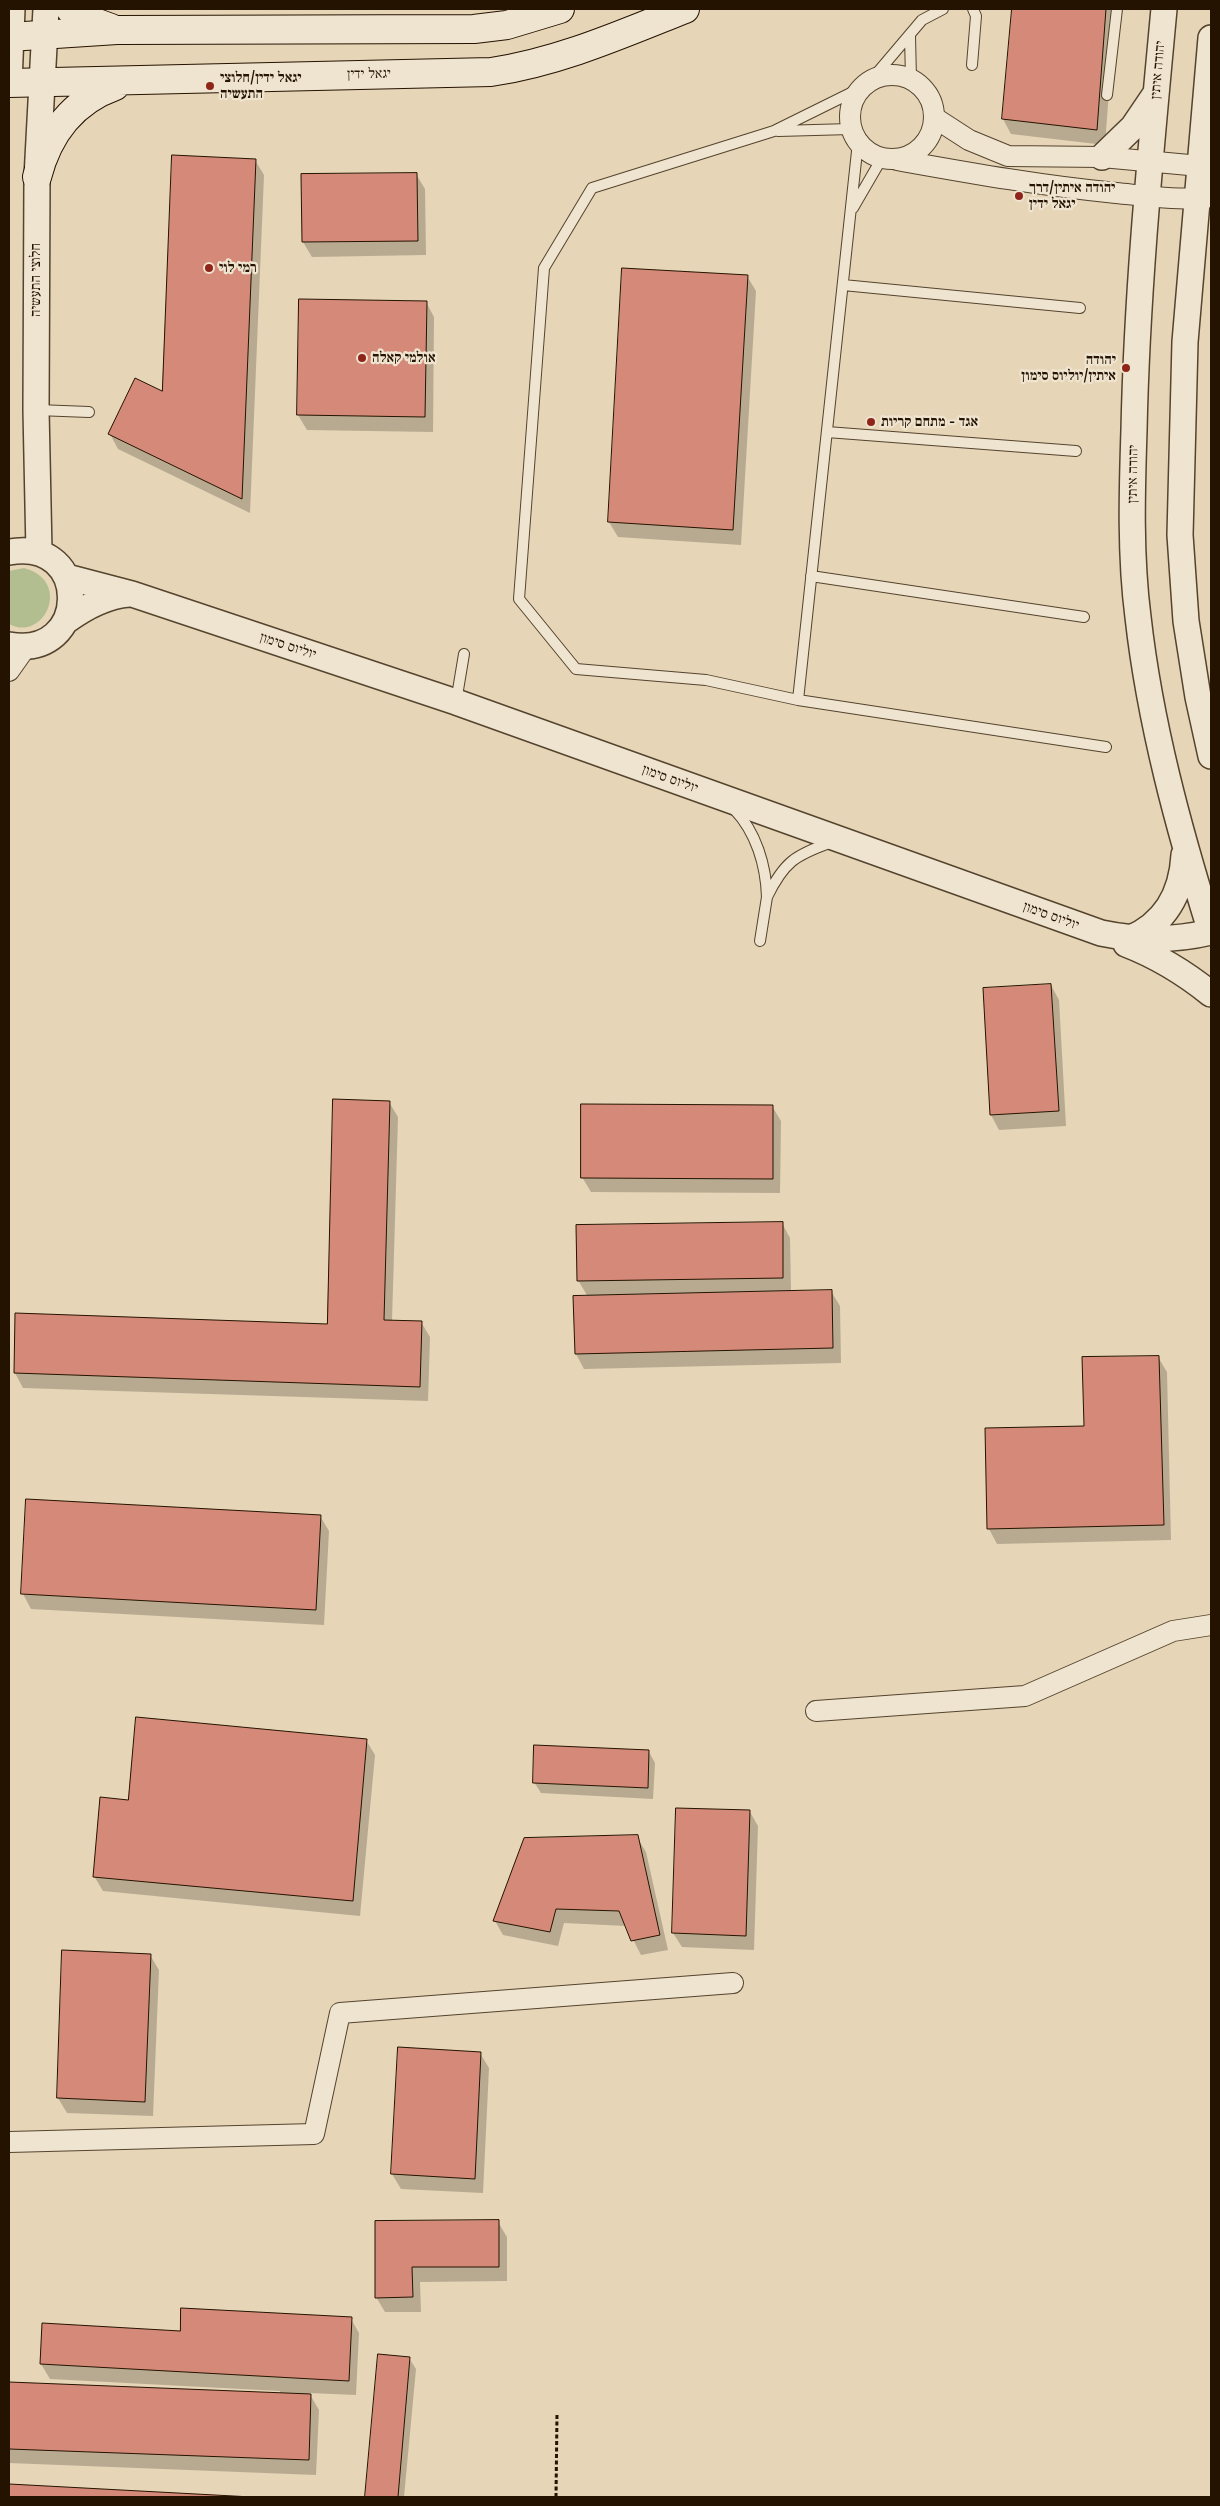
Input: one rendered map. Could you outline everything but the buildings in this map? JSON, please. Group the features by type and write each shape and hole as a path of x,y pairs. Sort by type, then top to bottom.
{"main road":[{"path":"70,9 88,20 117,30"},
{"path":"10,37 117,30 474,29 507,25 560,9"},
{"name":"יגאל ידין","path":"9,83 42,84 491,72 514,68 580,50 685,9"},
{"path":"37,177 42,156 49,142 76,107 106,89 126,82"}],"street":[{"path":"9,83 12,9"},
{"name":"חלוצי התעשיה","path":"39,552 36,410 37,177 46,9"},
{"name":"יהודה איתין","path":"1164,9 1149,162 1136,345 1132,525 1138,616 1150,699 1181,831 1211,932"},
{"path":"1211,38 1204,198 1185,342 1180,535 1186,621 1198,698 1211,756"},
{"path":"890,159 909,156 920,150 933,130 935,118 933,103 926,90 911,79 901,75 886,74 866,83 853,100 850,115 855,136 869,152 890,159 1046,186 1147,196 1204,198"},
{"path":"1102,157 1133,127 1156,94"},
{"path":"935,118 969,140 1008,156 1102,157 1205,167"},
{"path":"9,552 22,549 39,552 60,566 67,576 71,589 71,606 66,621"},
{"name":"יוליוס סימון","path":"67,576 132,594 456,702 1100,934 1129,939 1163,940 1211,932"},
{"name":"יוליוס סימון","path":"17,646 42,643 49,639 66,621 102,600 114,595 132,594"},
{"path":"9,670 17,646"},
{"path":"1129,939 1151,925 1178,892 1183,876 1184,855 1181,831"},
{"path":"1100,934 1148,952 1187,975 1211,994"},
{"path":"816,1711 1025,1696 1173,1631 1211,1625"},
{"path":"9,2142 314,2134 340,2013 733,1984"}],"lane":[{"path":"943,9 922,20 910,36 866,83 774,131 592,188 544,268 519,599 576,669 706,680 798,700 1106,747"},
{"path":"972,64 976,16 973,9"},
{"path":"1107,95 1117,9"},
{"path":"910,36 911,79"},
{"path":"774,131 855,136 852,211 798,700"},
{"path":"852,211 890,159"},
{"path":"843,286 1080,308"},
{"path":"36,410 89,412"},
{"path":"827,432 1076,451"},
{"path":"811,576 1084,617"},
{"path":"456,702 464,654"},
{"path":"722,798 740,816 753,836 763,862 767,897 760,940"},
{"path":"767,897 782,869 794,859 837,840"}],"path":[{"path":"556,2497 558,2413"}],"green space":[{"path":"24,568 39,575 47,585 50,596 48,608 42,618 33,625 22,628 9,624 9,571"}],"place":[{"name":"יגאל ידין/חלוצי התעשיה","path":"210,86"},
{"name":"יהודה איתין/דרך יגאל ידין","path":"1019,196"},
{"name":"רמי לוי","path":"209,268"},
{"name":"אולמי קאלה","path":"362,358"},
{"name":"יהודה איתין/יוליוס סימון","path":"1126,368"},
{"name":"אגד - מתחם קריות","path":"871,422"}]}
